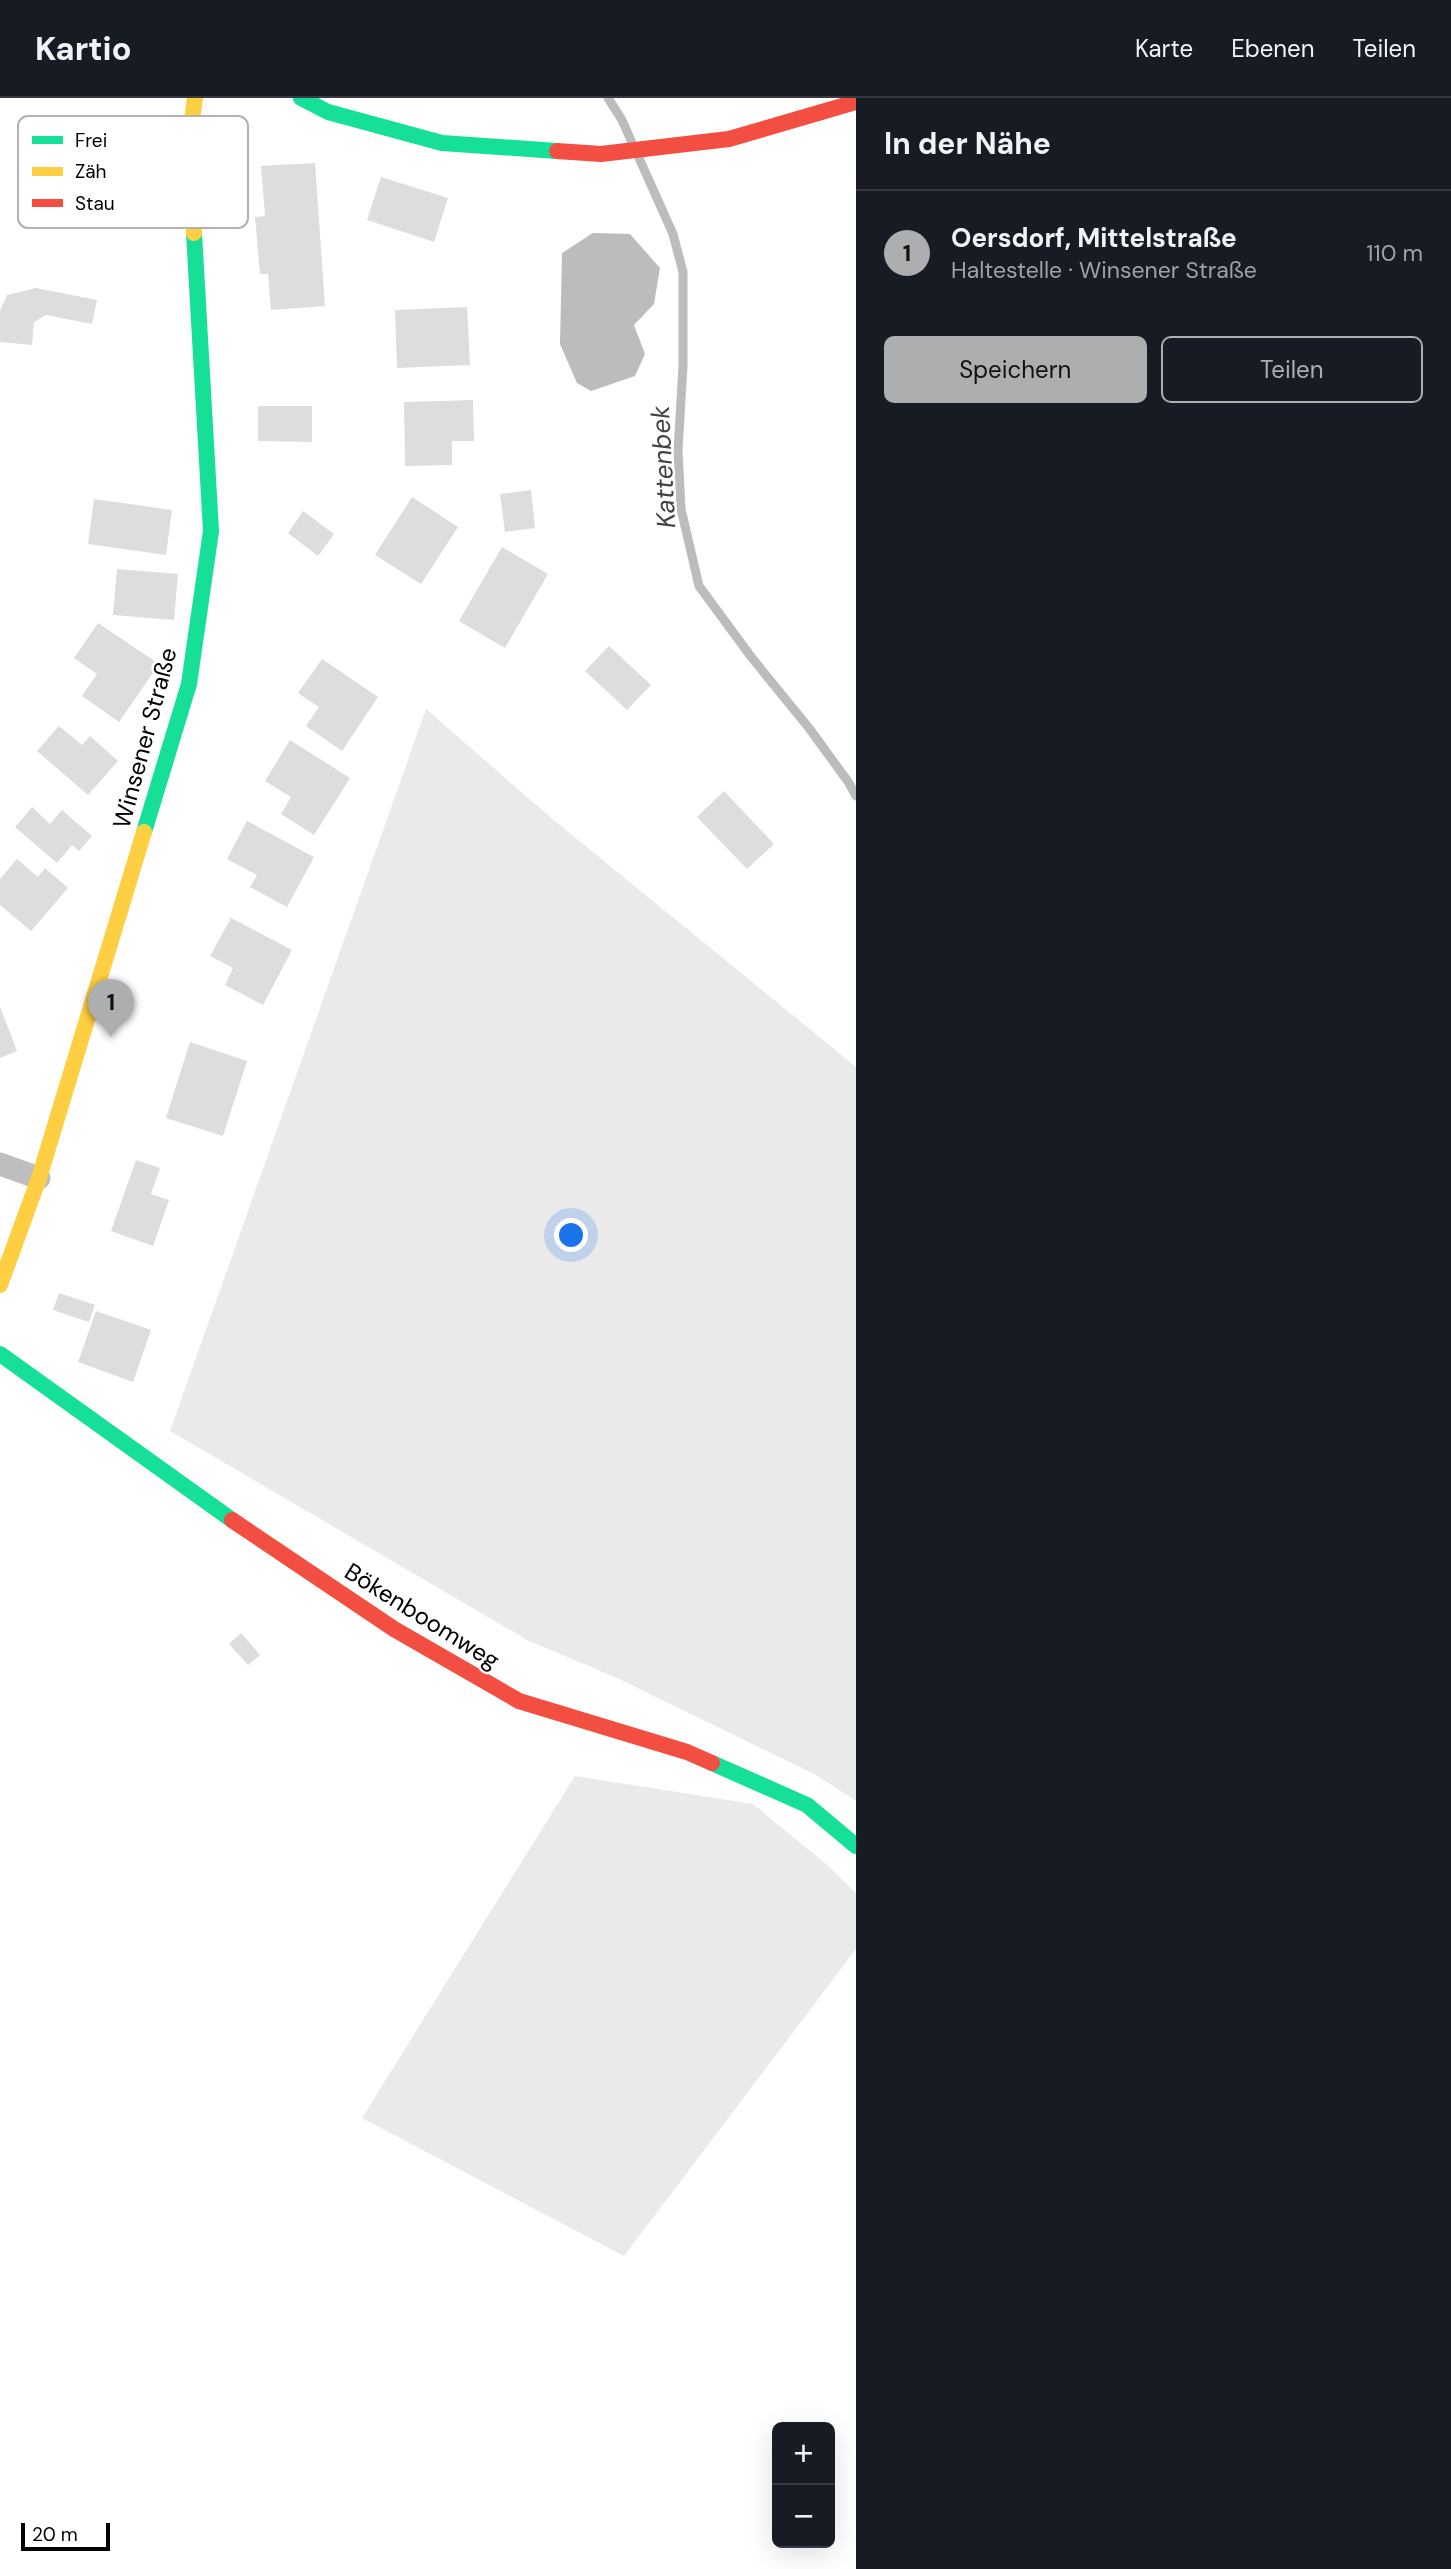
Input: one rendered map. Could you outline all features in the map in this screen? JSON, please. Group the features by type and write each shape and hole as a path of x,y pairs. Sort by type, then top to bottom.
{"street":[{"name":"Winsener Straße","path":"193,116 195,98"},
{"path":"301,98 328,112 442,143 601,154 729,139 856,102"},
{"name":"Winsener Straße","path":"0,1285 38,1178 189,684 211,531 194,228"},
{"path":"0,1164 38,1178"},
{"name":"Bökenboomweg","path":"0,1354 209,1504 416,1642 519,1700 687,1752 807,1805 856,1846"}],"shaded area":[{"path":"593,233 630,234 660,268 654,304 634,325 645,354 635,376 591,391 577,383 560,344 562,253"},
{"path":"426,709 550,817 856,1067 856,1801 814,1774 615,1677 529,1641 170,1431"},
{"path":"575,1776 753,1804 825,1863 856,1893 856,1949 624,2256 362,2118"}],"building":[{"path":"315,163 325,306 271,310 268,274 260,274 255,217 265,216 261,166"},
{"path":"381,177 448,198 434,242 367,220"},
{"path":"36,288 97,300 92,324 46,315 34,322 32,345 0,342 0,311 7,295"},
{"path":"467,307 470,365 397,368 395,310"},
{"path":"473,400 474,441 452,441 452,465 405,466 404,402"},
{"path":"258,406 312,406 312,442 258,441"},
{"path":"531,490 535,528 505,532 500,494"},
{"path":"412,497 458,527 421,584 375,555"},
{"path":"94,499 172,510 166,555 88,544"},
{"path":"303,511 334,534 318,556 288,533"},
{"path":"502,547 548,574 505,648 459,621"},
{"path":"117,569 178,574 174,620 113,615"},
{"path":"98,623 159,664 119,722 82,696 97,674 74,658"},
{"path":"609,646 651,685 627,710 585,671"},
{"path":"322,659 378,697 342,751 306,726 319,707 298,693"},
{"path":"59,726 82,745 90,736 118,761 88,795 37,751"},
{"path":"290,740 350,778 314,835 281,814 291,797 265,781"},
{"path":"724,791 774,844 747,869 697,817"},
{"path":"32,807 50,824 62,810 92,836 79,851 72,845 57,863 15,827"},
{"path":"247,821 314,857 287,907 250,887 257,875 227,859"},
{"path":"17,859 38,877 45,868 68,888 31,931 0,905 0,879"},
{"path":"231,918 292,950 263,1005 225,985 233,968 210,956"},
{"path":"0,1007 17,1051 0,1058"},
{"path":"190,1042 247,1061 223,1136 166,1118"},
{"path":"136,1160 160,1168 151,1194 169,1200 153,1246 111,1231"},
{"path":"59,1293 95,1305 89,1322 53,1310"},
{"path":"96,1311 151,1330 133,1382 78,1362"},
{"path":"241,1633 260,1655 248,1665 229,1644"}],"waterway":[{"name":"Kattenbek","path":"608,98 633,145"},
{"name":"Kattenbek","path":"639,158 673,234 683,272 683,366 678,451 681,509 699,586 752,658 809,728 856,796"}],"traffic: fast":[{"path":"301,98 328,112 442,143 557,151"},
{"path":"144,832 189,684 211,531 194,233"},
{"path":"0,1354 232,1520"},
{"path":"712,1763 807,1805 856,1846"}],"traffic: slow":[{"path":"193,116 195,98"},
{"path":"194,228 194,233"},
{"path":"0,1285 39,1178 144,832"}],"traffic: jam":[{"path":"557,151 601,154 729,139 856,102"},
{"path":"232,1520 394,1629 519,1701 687,1752 712,1763"}],"place":[{"name":"Oersdorf, Mittelstraße","path":"111,1037"}]}
